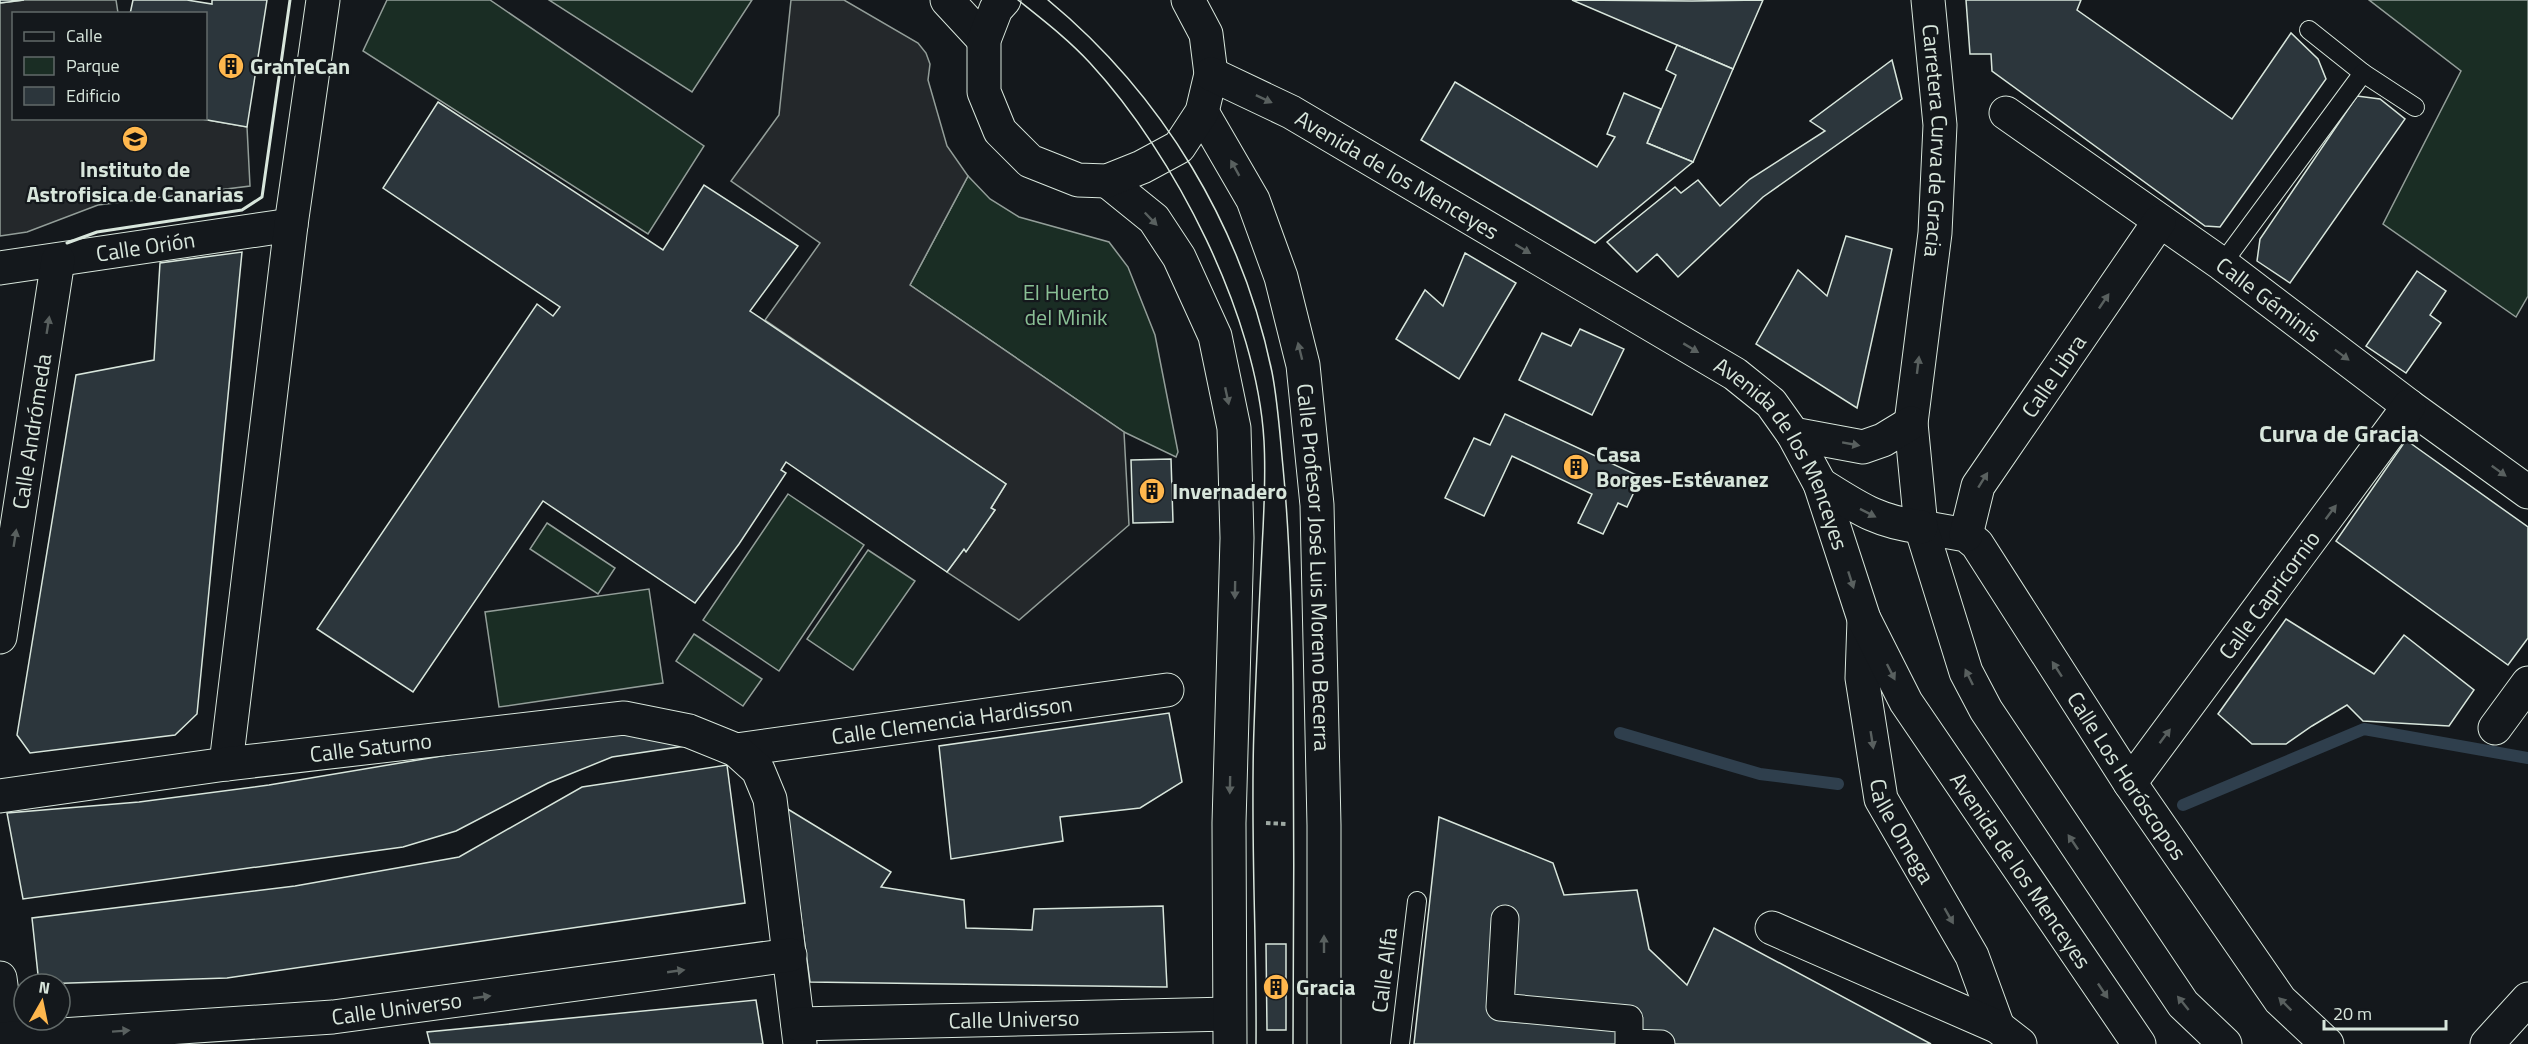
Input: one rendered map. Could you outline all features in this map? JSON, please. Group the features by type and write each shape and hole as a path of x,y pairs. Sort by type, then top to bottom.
{"street":[{"path":"226,764 291,225 322,0"},
{"path":"947,0 984,40"},
{"path":"1004,0 996,9 984,40 984,92 1000,130 1030,161 1078,180 1107,181 1142,167 1179,147 1202,112 1211,74 1206,34 1188,0"},
{"name":"Carretera Curva de Gracia","path":"1911,423 1935,233 1940,135 1929,0"},
{"name":"Avenida de los Menceyes","path":"1211,74 1292,112 1735,374 1772,404 1793,434 1820,484 1864,620 1906,702 2139,1044"},
{"name":"Calle Profesor José Luis Moreno Becerra","path":"1202,112 1253,200 1281,277 1303,365 1317,506 1324,825 1324,1044"},
{"name":"Calle Géminis","path":"2006,113 2222,264 2409,406 2528,492"},
{"path":"1107,181 1154,219 1179,257 1215,336 1234,428 1237,538 1229,823 1229,1029"},
{"name":"Calle Libra","path":"1966,535 1978,486 2159,222"},
{"name":"Calle Orión","path":"0,268 291,225"},
{"name":"Calle Andrómeda","path":"0,637 58,260"},
{"name":"Calle Capricornio","path":"2130,783 2409,406"},
{"path":"1793,434 1863,447 1883,440 1911,423 1921,527 1966,672 1986,710 2183,1004 2225,1044"},
{"path":"1820,484 1868,514 1895,524 1966,535"},
{"name":"Calle Los Horóscopos","path":"1966,535 1977,544 2130,783 2280,1000 2327,1044"},
{"name":"Calle Omega","path":"1864,620 1862,678 1881,799 1972,956 2009,1036"},
{"path":"2495,728 2528,683"},
{"name":"Calle Clemencia Hardisson","path":"736,750 1167,690"},
{"name":"Calle Saturno","path":"0,796 226,764 624,718 689,731 736,750"},
{"path":"736,750 758,770 770,799 799,1034"},
{"path":"1505,919 1500,1007 1629,1019 1629,1042 1661,1044"},
{"name":"Calle Omega","path":"1772,928 2009,1036"},
{"name":"Calle Universo","path":"6,1041 333,1017 790,955"},
{"path":"0,978 6,1041"},
{"path":"2487,1044 2528,999"},
{"name":"Calle Universo","path":"799,1034 1229,1029"}],"lane":[{"path":"2309,30 2363,73 2415,107"},
{"path":"2222,264 2363,73"},
{"name":"Calle Alfa","path":"1400,1044 1417,901"}],"path":[{"path":"1264,823 1294,824"}],"green space":[{"path":"387,0 490,0 704,146 648,234 363,51"},
{"path":"549,0 752,0 692,92"},
{"path":"2369,0 2528,0 2528,296 2516,317 2383,224 2461,71"},
{"name":"El Huerto del Minik","path":"968,176 990,199 1019,217 1109,242 1128,267 1155,335 1178,452 1176,457 1124,432 910,285"},
{"path":"788,494 864,545 779,671 703,620"},
{"path":"547,523 615,568 598,594 530,549"},
{"path":"868,550 915,581 853,670 807,639"},
{"path":"649,589 663,683 499,707 485,612"},
{"path":"694,634 762,679 743,706 676,661"}],"shaded area":[{"path":"24,0 116,0 118,12 12,12 12,120 207,120 247,127 250,186 98,205 27,232 0,236 0,3"},
{"path":"791,0 844,0 918,43 926,53 930,64 928,80 947,146 968,176 910,285 1124,432 1129,525 1019,620 947,572 964,549 966,551 995,510 991,508 1006,484 765,320 820,243 731,181 779,115"}],"building":[{"path":"0,0 24,0 0,3"},
{"name":"GranTeCan","path":"133,0 187,0 212,4 212,0 267,0 247,127 207,120 207,12 130,12"},
{"path":"1572,0 1692,1 1763,0 1733,69"},
{"path":"1966,0 2081,0 2077,10 2232,119 2291,33 2318,59 2326,79 2220,227 2205,226 1992,71 1991,54 1970,54"},
{"path":"1677,45 1733,69 1693,162 1647,143 1676,75 1666,70"},
{"path":"1892,60 1902,99 1763,197 1678,277 1657,254 1637,272 1607,242 1675,187 1681,193 1698,180 1720,206 1750,179 1825,131 1810,121"},
{"path":"1455,82 1597,167 1615,137 1607,134 1624,93 1661,109 1647,143 1693,162 1595,243 1421,140"},
{"path":"2357,96 2380,99 2405,119 2290,283 2257,261 2260,239"},
{"path":"438,102 663,250 704,185 798,246 750,311 1006,484 991,508 995,510 966,552 964,549 947,572 786,462 781,470 786,473 739,544 695,603 543,501 413,692 317,629 537,304 553,316 560,307 383,188"},
{"path":"1846,236 1892,249 1857,408 1756,344 1798,270 1827,296"},
{"path":"242,252 197,714 175,735 30,753 17,735 76,375 154,360 160,263"},
{"path":"1465,253 1516,283 1459,379 1396,339 1425,290 1443,306"},
{"path":"2417,271 2446,291 2430,315 2441,323 2406,373 2366,346"},
{"path":"1580,329 1624,349 1592,415 1519,380 1542,333 1571,346"},
{"name":"Casa Borges-Estévanez","path":"1505,414 1641,477 1627,507 1618,503 1603,534 1578,523 1592,494 1512,456 1484,516 1445,498 1474,438 1490,445"},
{"path":"2406,440 2528,527 2528,638 2508,665 2336,541"},
{"name":"Invernadero","path":"1171,459 1173,522 1133,523 1131,460"},
{"path":"2286,619 2374,674 2404,635 2474,690 2449,726 2363,721 2347,705 2286,744 2252,744 2218,714"},
{"path":"1169,713 1182,782 1140,808 1060,817 1063,841 951,859 939,746"},
{"path":"638,723 685,746 612,757 548,783 456,831 403,847 23,899 7,813 139,802 269,785"},
{"path":"727,765 745,903 227,978 72,983 72,972 38,972 32,918 295,886 459,857 582,787"},
{"path":"786,808 891,872 881,887 964,900 966,928 1032,930 1034,909 1163,906 1167,987 810,982"},
{"path":"1439,817 1553,863 1564,895 1637,890 1649,949 1687,985 1714,928 1931,1044 1414,1044"},
{"name":"Gracia","path":"1266,944 1286,944 1286,1030 1267,1030"},
{"path":"756,1000 763,1044 430,1044 427,1032"}],"waterway":[{"path":"2183,805 2364,729 2528,758"},
{"path":"1620,733 1760,774 1838,784"}],"tram line":[{"path":"1018,0 1065,38 1090,63 1122,101 1181,190 1228,291 1246,342 1258,393 1264,441 1265,481 1253,767 1256,1044"},
{"path":"1048,0 1089,37 1127,78 1162,121 1192,167 1241,266 1272,372 1285,494 1291,603 1294,775 1293,1044"}],"wall":[{"path":"67,243 97,232 242,210 262,197 290,0"}],"place":[{"name":"GranTeCan","path":"231,66"},
{"name":"Instituto de Astrofisica de Canarias","path":"135,139"},
{"name":"Casa Borges-Estévanez","path":"1576,467"},
{"name":"Invernadero","path":"1152,491"},
{"name":"Gracia","path":"1276,987"}],"district":[{"name":"Curva de Gracia","path":"2339,433"}]}
